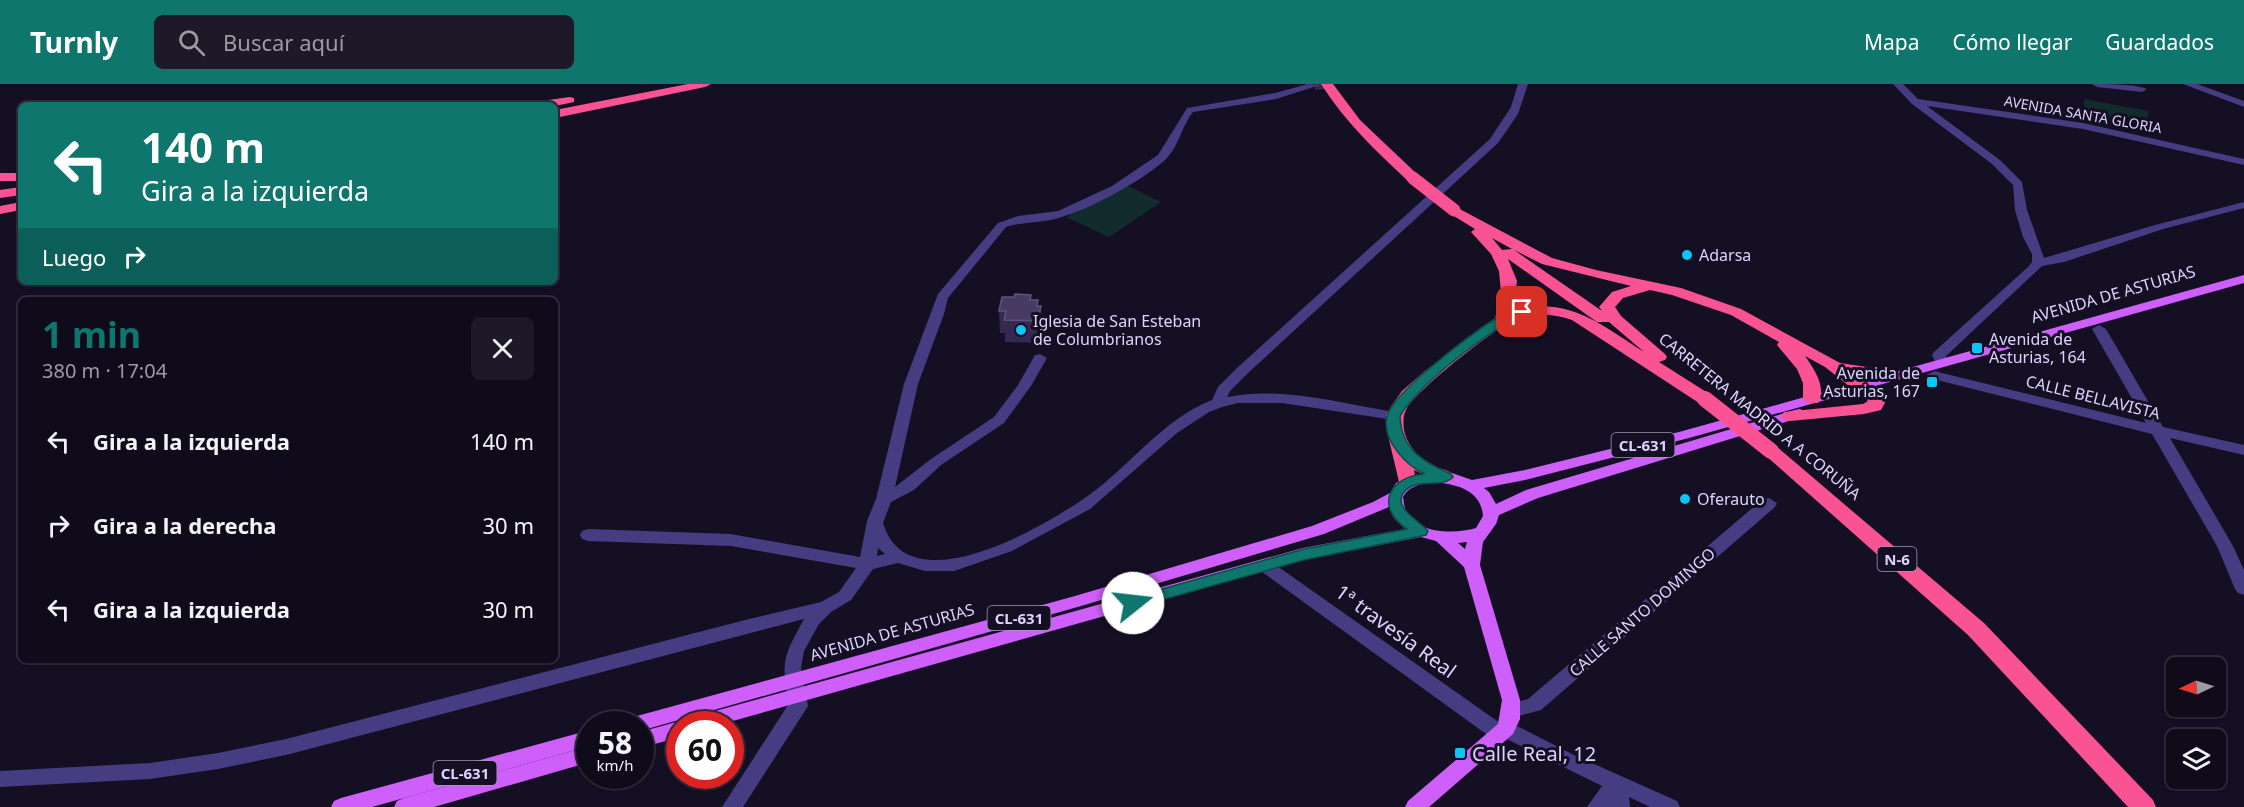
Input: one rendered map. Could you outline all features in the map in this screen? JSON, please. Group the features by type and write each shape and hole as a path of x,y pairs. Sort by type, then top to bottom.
{"highway":[{"path":"558,104 648,84"},
{"path":"558,105 705,84"},
{"name":"CARRETERA MADRID A A CORUÑA","path":"1321,85 1333,94 1370,138 1413,177 1510,253 1613,327 1771,451 1976,629 2144,807"},
{"path":"0,177 18,177"},
{"path":"0,194 18,191"},
{"path":"0,208 18,205"},
{"path":"1454,210 1547,261 1586,272 1676,291 1736,312 1836,367 1862,386 1877,401 1872,408 1790,416"},
{"path":"1454,210 1492,246 1507,267 1511,285 1509,303 1502,320"},
{"path":"1676,291 1645,289 1622,291 1611,299 1607,307 1615,319 1705,399"},
{"path":"1401,489 1398,443 1394,429 1394,416 1400,406 1425,379 1502,320 1532,311 1568,313 1593,326 1705,399"},
{"path":"1771,332 1798,358 1813,391 1828,377 1862,386"},
{"path":"1836,367 1894,376"},
{"path":"1398,443 1421,467 1446,477"}],"main road":[{"name":"AVENIDA DE ASTURIAS","path":"1862,386 1894,376 1938,369 2244,279"},
{"name":"AVENIDA DE ASTURIAS","path":"1862,386 2099,329 2244,289"},
{"name":"CL-631","path":"1480,532 1463,537 1442,537 1421,531 1404,520 1396,508 1401,489 1422,477 1446,477 1471,485 1525,475 1813,391"},
{"name":"CL-631","path":"1492,512 1532,494 1790,416"},
{"path":"1414,807 1506,725 1509,688 1472,565 1474,543 1480,532 1490,522 1492,512 1487,499 1471,485"},
{"name":"AVENIDA DE ASTURIAS","path":"734,711 796,689 1318,530 1379,506 1401,489"},
{"name":"AVENIDA DE ASTURIAS","path":"654,720 796,689 1304,554 1421,531"},
{"path":"1442,537 1472,565"},
{"name":"CL-631","path":"340,807 576,742"},
{"name":"CL-631","path":"404,807 576,758"}],"street":[{"path":"1218,402 1223,390 1242,371 1494,141 1513,117 1521,97 1523,84"},
{"path":"1898,84 1915,102 1971,141 2018,184 2021,210 2029,237 2038,254 2038,263"},
{"path":"2097,84 2142,89"},
{"path":"2188,84 2242,102"},
{"path":"732,807 798,706 792,668 795,651 813,620 825,608 845,596 867,564 875,521 884,499 911,384 938,314 942,297 1002,225 1018,219 1049,217 1085,204 1146,170 1170,147 1190,110 1276,96 1321,85"},
{"name":"AVENIDA SANTA GLORIA","path":"1915,102 2083,126 2182,146 2244,162"},
{"path":"1938,369 1939,356 2038,263 2060,259 2159,227 2244,205"},
{"path":"2099,329 2225,546 2244,588"},
{"path":"884,499 908,486 936,462 999,420 1024,386 1040,358"},
{"name":"CALLE BELLAVISTA","path":"1938,369 2160,432 2244,450"},
{"path":"875,521 882,543 898,557 928,566 954,565 980,557 1032,534 1095,498 1190,416 1218,402 1255,398 1281,399 1394,416"},
{"name":"CALLE SANTO DOMINGO","path":"1506,725 1534,705 1768,503"},
{"path":"588,535 730,540 867,564 898,557"},
{"name":"1ª travesía Real","path":"1264,565 1530,743 1670,807"},
{"path":"0,779 150,771 230,759 286,747 749,625 825,608"},
{"path":"1597,807 1616,784"},
{"path":"1616,784 1620,807"}],"green space":[{"path":"2084,99 2148,111 2148,126 2085,113"},
{"path":"1126,185 1161,202 1109,237 1066,217"}],"building":[{"path":"1015,294 1031,295 1030,300 1038,300 1037,306 1041,306 1038,321 1004,320 1006,311 999,311 1002,297 1014,297"}],"tunnel":[{"path":"1315,85 1324,84"}],"place":[{"name":"Adarsa","path":"1687,255"},
{"name":"Iglesia de San Esteban de Columbrianos","path":"1021,330"},
{"name":"Avenida de Asturias, 164","path":"1977,348"},
{"name":"Avenida de Asturias, 167","path":"1932,382"},
{"name":"Oferauto","path":"1685,499"},
{"name":"Calle Real, 12","path":"1460,753"}],"route":[{"path":"1133,603 1304,554 1421,531 1404,520 1396,508 1396,496 1407,482 1422,477 1446,477 1421,467 1398,443 1394,429 1394,416 1400,406 1425,379 1502,320 1522,312"}]}
